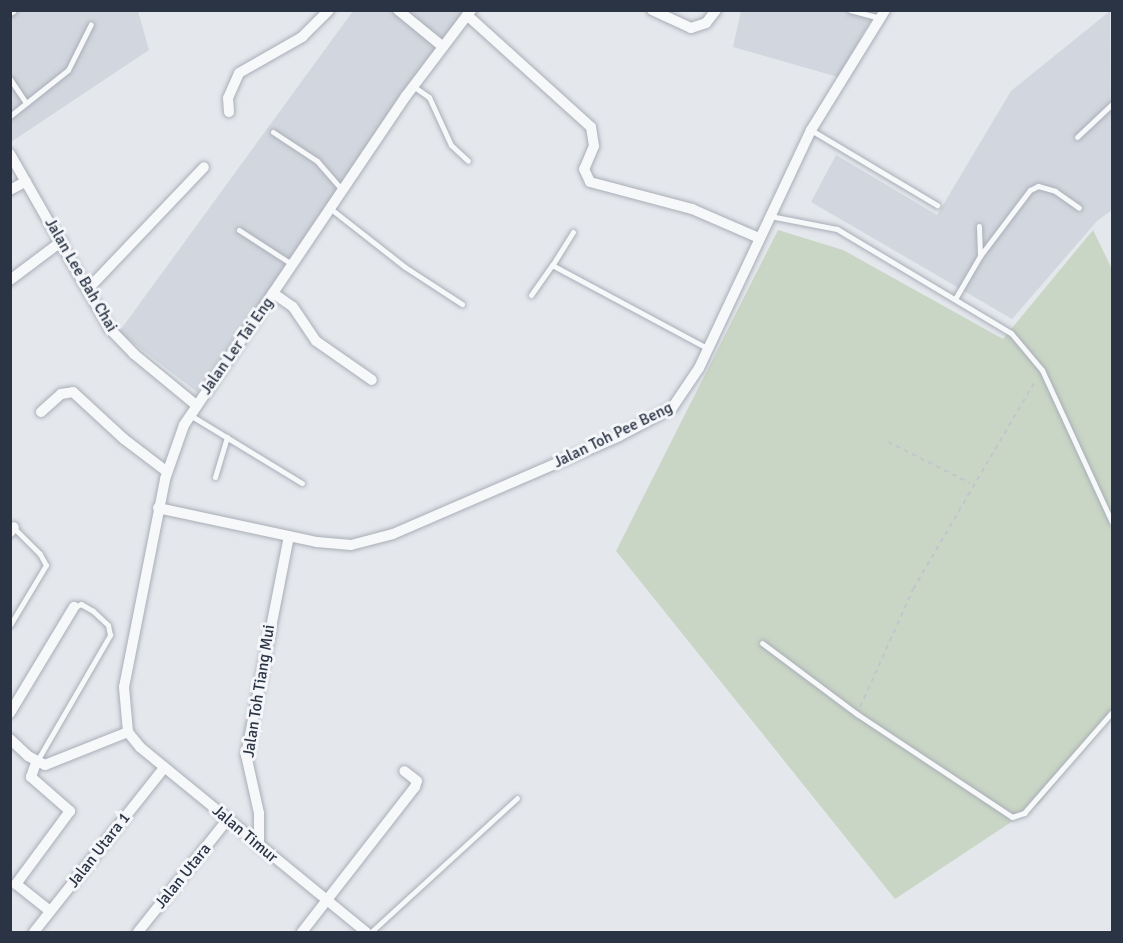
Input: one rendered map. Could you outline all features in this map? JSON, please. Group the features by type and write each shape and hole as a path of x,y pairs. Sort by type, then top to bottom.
{"street":[{"path":"229,112 228,98 239,73 302,37 329,10"},
{"path":"398,10 442,46"},
{"path":"652,10 692,28 706,23 716,10"},
{"path":"469,13 591,127 594,146 584,169 590,182 692,209 759,238"},
{"name":"Jalan Ler Tai Eng","path":"128,732 124,711 127,662 158,508 166,471 193,410 413,86 469,13"},
{"name":"Jalan Toh Pee Beng","path":"158,508 336,545 369,541 609,440 672,408 689,387 811,130 882,14"},
{"name":"Jalan Lee Bah Chai","path":"10,154 26,181 56,245 88,288 122,343 193,410"},
{"path":"88,288 204,167"},
{"path":"10,190 26,181"},
{"path":"10,280 56,245"},
{"path":"273,293 293,307 316,341 372,380"},
{"path":"41,412 61,394 73,392 124,439 166,471"},
{"name":"Jalan Toh Tiang Mui","path":"259,846 259,813 247,748 289,536"},
{"path":"10,713 74,607"},
{"path":"10,739 36,763 56,762 128,732"},
{"name":"Jalan Timur","path":"128,732 164,768 366,933"},
{"path":"36,763 31,777 70,811 16,884 50,912"},
{"name":"Jalan Utara 1","path":"34,933 164,768"},
{"path":"302,933 415,787 417,781 404,771"},
{"name":"Jalan Utara","path":"138,933 228,819"}],"lane":[{"path":"850,10 882,14"},
{"path":"10,116 68,70 91,24"},
{"path":"10,78 26,104"},
{"path":"413,86 429,98 451,145 468,161"},
{"path":"1077,137 1113,105"},
{"path":"811,130 937,205"},
{"path":"273,132 317,161 343,191"},
{"path":"955,299 980,256 1030,190 1038,186 1055,191 1078,208"},
{"path":"331,209 392,257 462,304"},
{"path":"770,216 837,229 1011,333 1042,370 1113,522"},
{"path":"979,226 980,256"},
{"path":"238,230 293,265"},
{"path":"531,295 573,232"},
{"path":"552,265 707,348"},
{"path":"193,410 227,437 302,483"},
{"path":"215,477 227,437"},
{"path":"10,625 46,565 45,559 12,528"},
{"path":"36,763 110,635 108,625 93,611 81,604 74,607"},
{"path":"762,644 857,714 1012,817 1024,813 1113,712"},
{"path":"371,933 517,798"}],"path":[{"path":"857,714 913,588 971,484 1042,370"},
{"path":"888,442 971,484"}],"shaded area":[{"path":"11,11 138,11 149,50 11,142"},
{"path":"353,11 470,11 197,392 119,332"},
{"path":"741,11 876,11 838,77 733,47"},
{"path":"1110,11 1112,210 1097,221 1012,319 811,202 836,155 937,215 1011,91"}],"green space":[{"path":"778,230 843,250 1003,339 1093,230 1112,269 1112,709 1040,803 895,899 616,551"}]}
